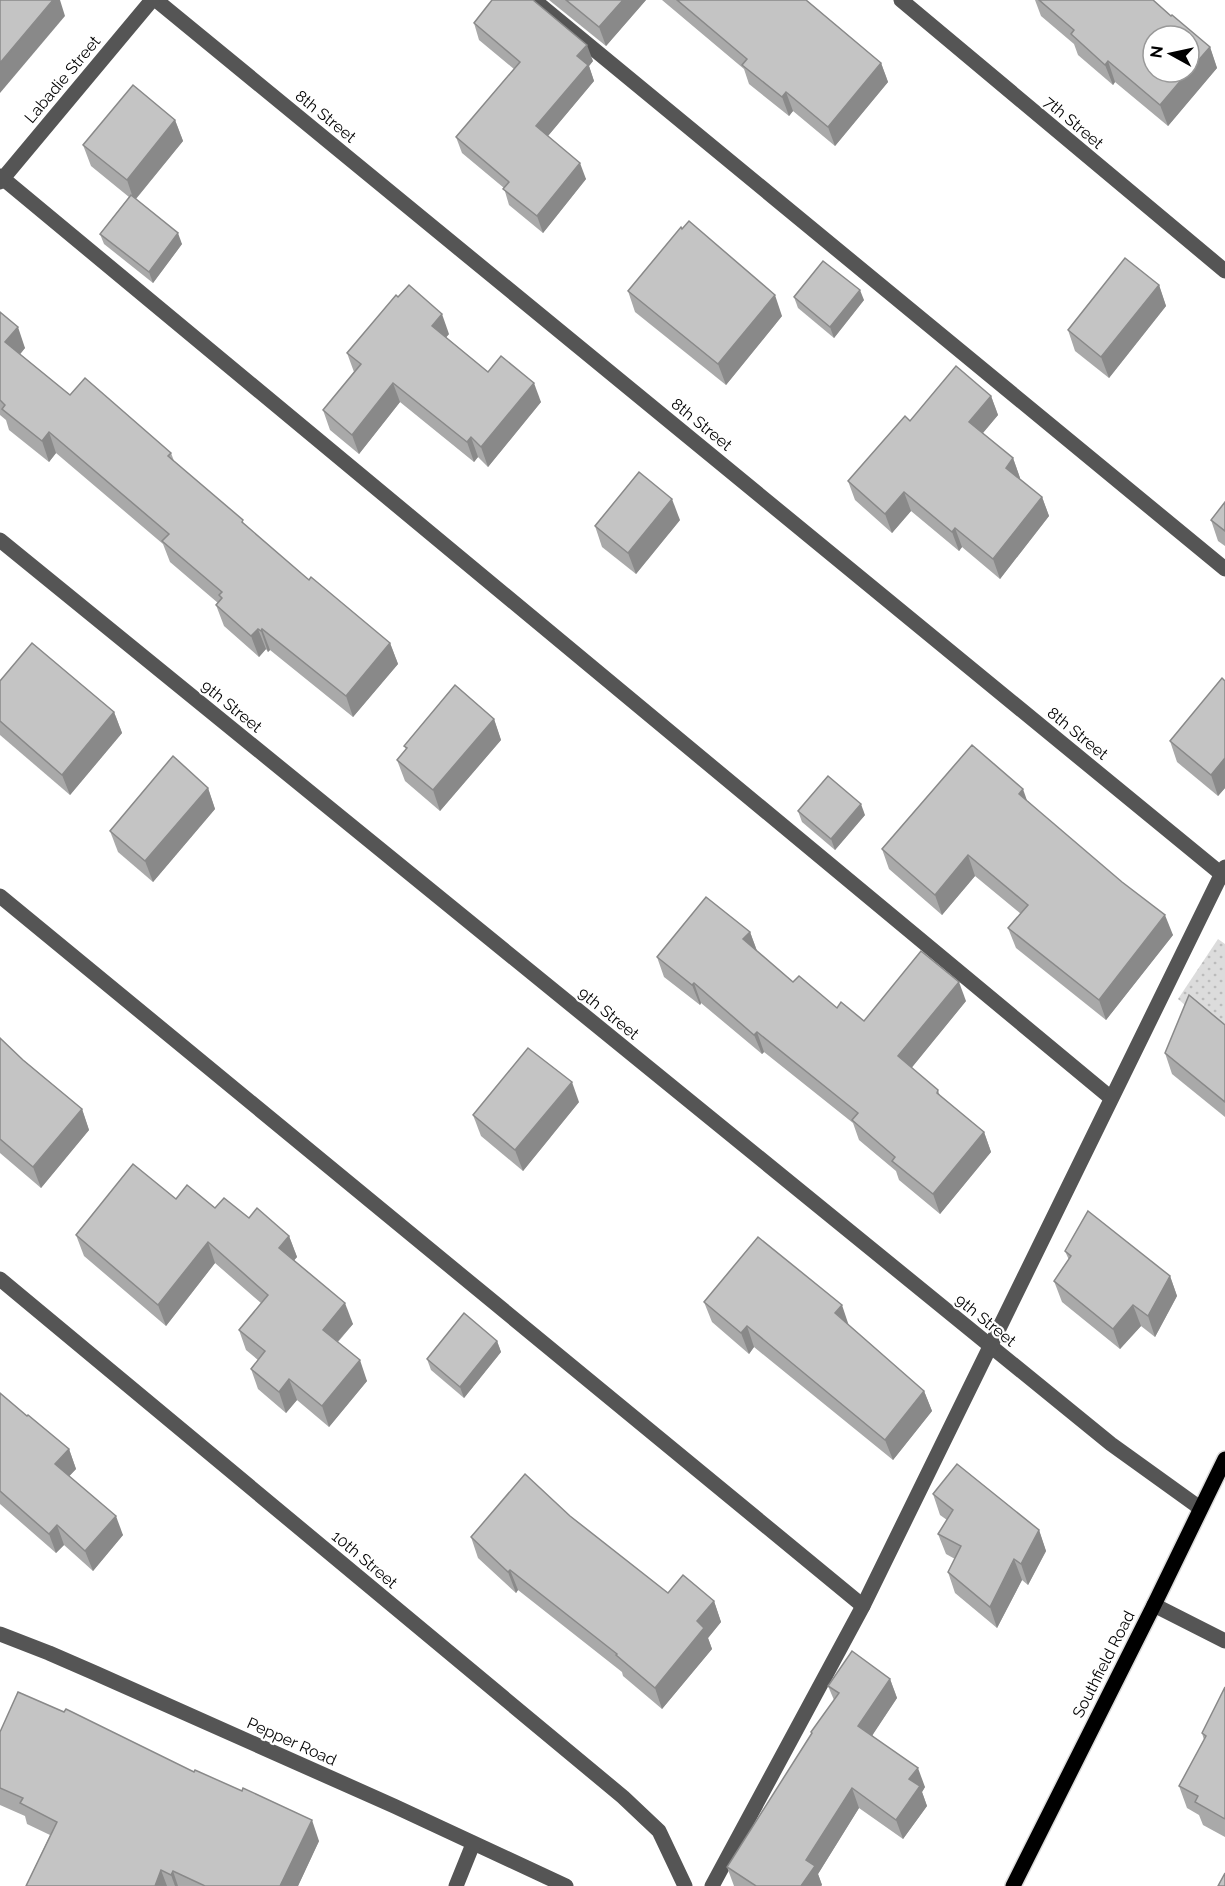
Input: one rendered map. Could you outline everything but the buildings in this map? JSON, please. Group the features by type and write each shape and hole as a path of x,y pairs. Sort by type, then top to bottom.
{"main road":[{"name":"Southfield Road","path":"1013,1886 1225,1459"}],"street":[{"name":"Labadie Street","path":"1,179 154,0"},
{"name":"8th Street","path":"154,0 1224,872"},
{"path":"534,0 1225,569"},
{"name":"7th Street","path":"901,0 1225,271"},
{"path":"1,179 1111,1098"},
{"name":"9th Street","path":"0,540 989,1346 1111,1444 1200,1508"},
{"path":"712,1886 863,1606 1224,872"},
{"path":"0,896 863,1606"},
{"name":"10th Street","path":"0,1279 623,1797 659,1831 685,1886"},
{"path":"1154,1605 1225,1641"},
{"name":"Pepper Road","path":"0,1634 77,1665 394,1806 566,1886"},
{"path":"456,1886 473,1844"}],"shaded area":[{"path":"1218,939 1225,944 1225,1040 1178,999"}]}
